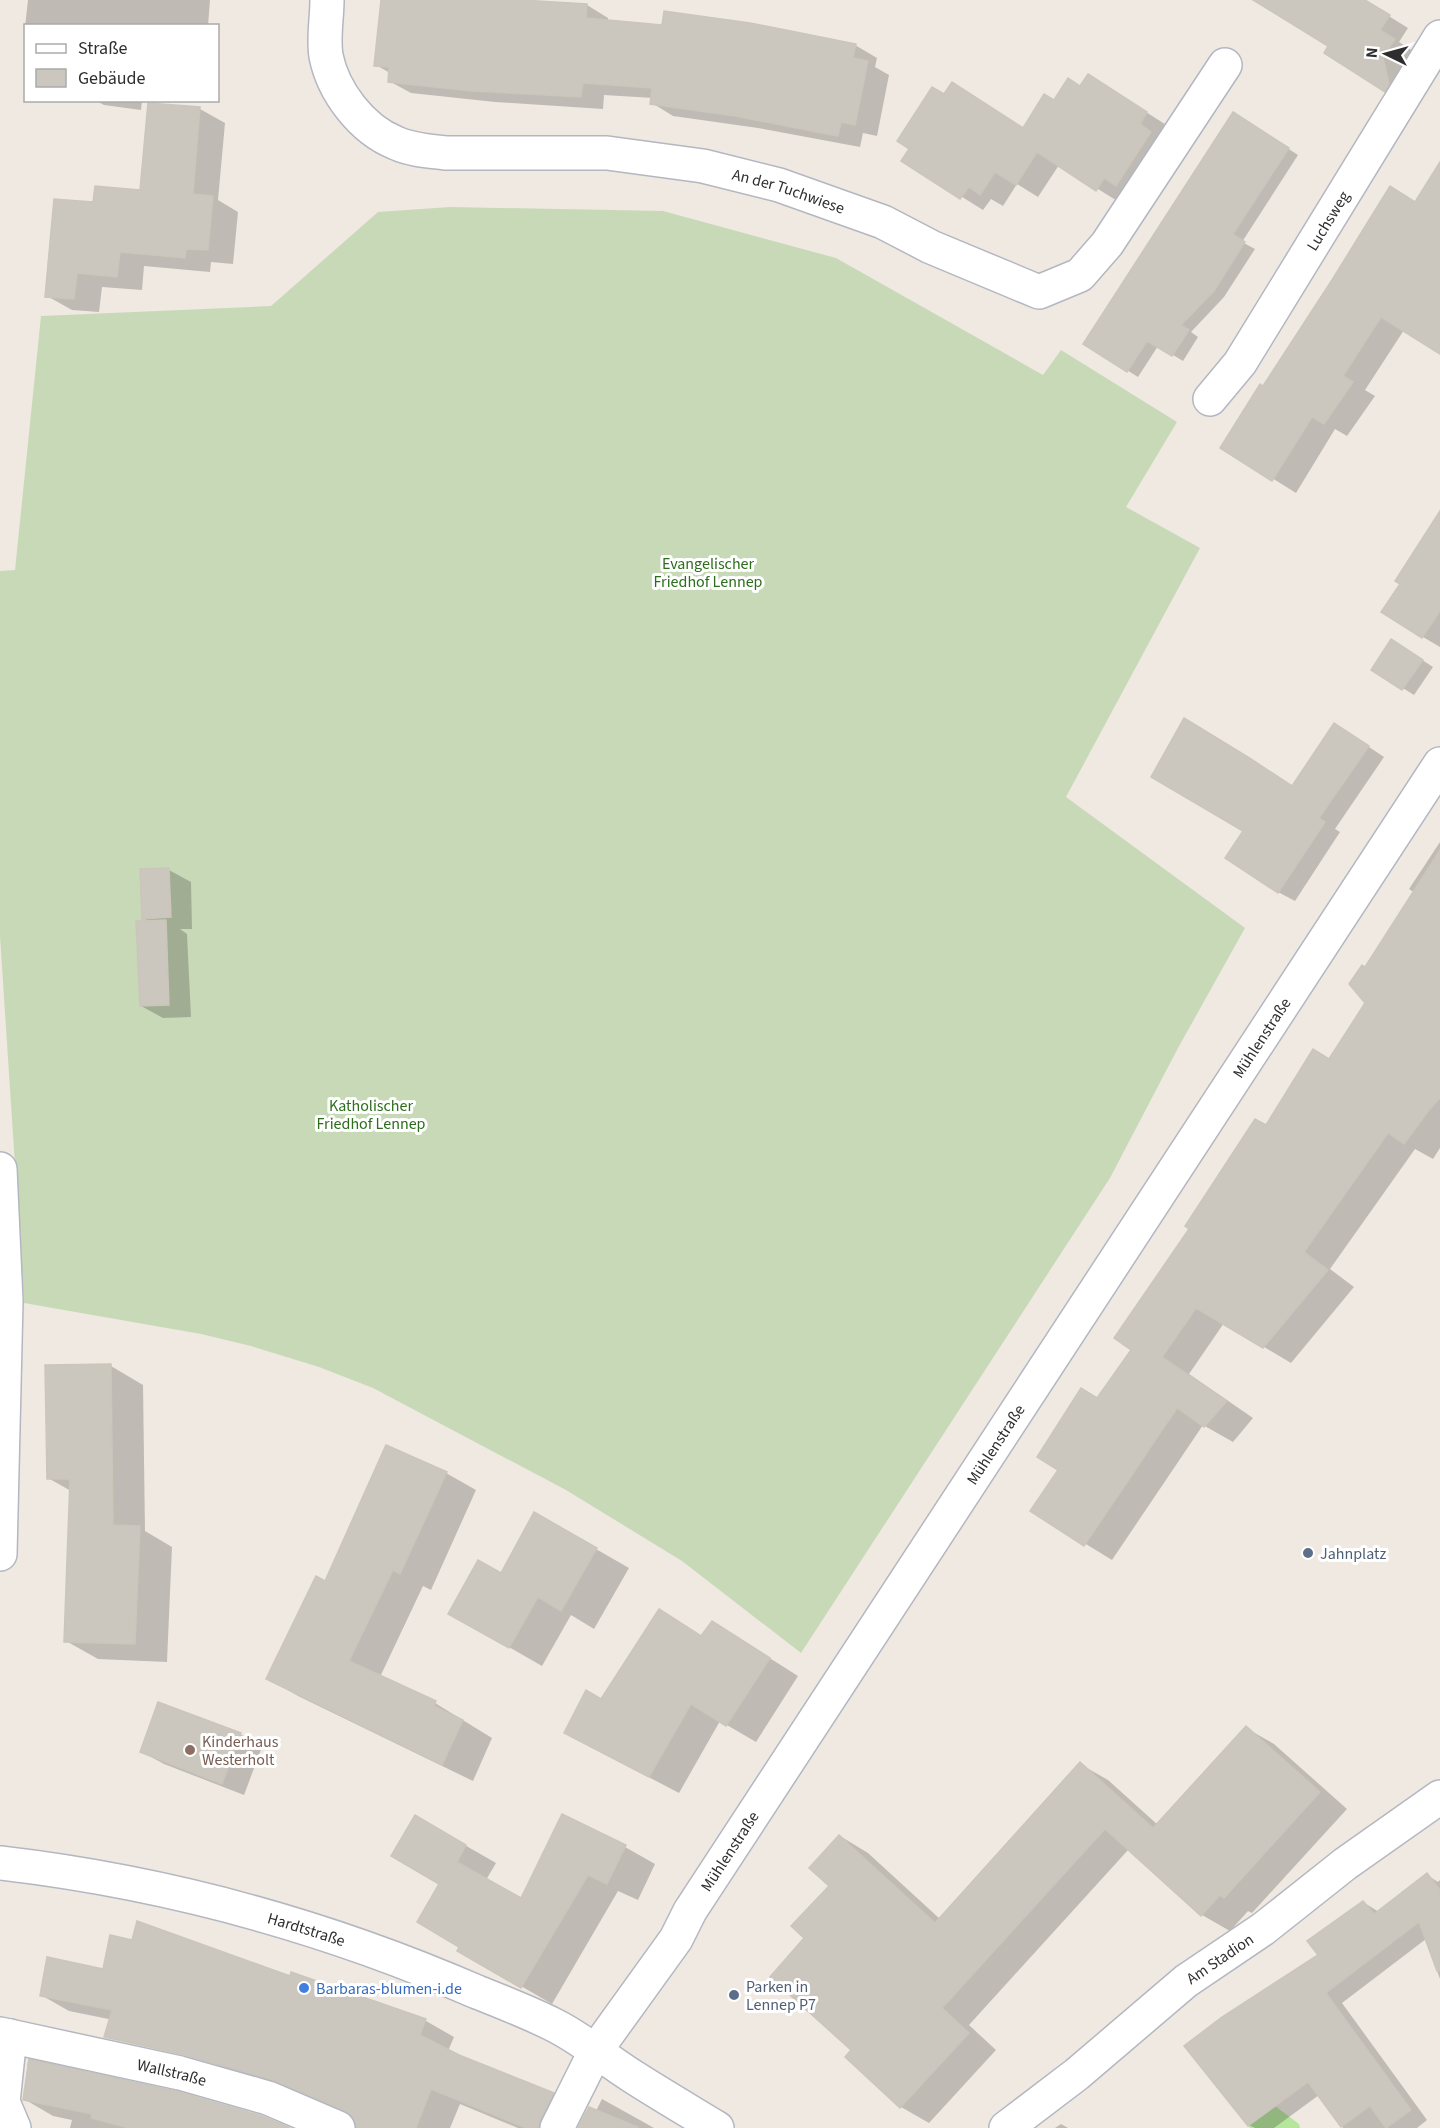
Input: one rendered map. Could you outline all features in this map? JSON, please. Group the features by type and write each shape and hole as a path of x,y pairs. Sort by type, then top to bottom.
{"street":[{"name":"An der Tuchwiese","path":"327,0 326,54 333,80 349,105 369,127 394,143 419,150 446,153 607,153 703,166 779,184 883,222 931,247 1039,292 1080,276 1107,244 1225,65"},
{"name":"Luchsweg","path":"1210,399 1240,363 1440,37"},
{"name":"Mühlenstraße","path":"557,2128 596,2050 676,1938 690,1911 1440,764"},
{"path":"0,1168 6,1301 0,1554"},
{"name":"Am Stadion","path":"1006,2128 1077,2074 1186,1981 1263,1929 1345,1864 1440,1797"},
{"name":"Hardtstraße","path":"0,1863 87,1875 207,1900 328,1935 436,1974 552,2024 717,2128"},
{"path":"5,2035 3,2102 14,2128"},
{"name":"Wallstraße","path":"5,2035 202,2080 268,2098 338,2128"}],"green space":[{"name":"Evangelischer Friedhof Lennep","path":"450,207 663,211 836,258 1043,375 1061,350 1177,422 1126,507 1200,548 1066,797 1245,928 1178,1048 1110,1178 801,1653 682,1561 566,1490 373,1388 319,1367 251,1346 201,1334 24,1303 0,936 0,571 15,570 41,316 271,306 378,212"},
{"path":"1275,2106 1299,2124 1300,2128 1250,2128 1248,2126"}],"building":[{"path":"381,0 521,0 587,4 586,18 662,25 664,11 750,23 856,44 853,58 868,61 855,125 841,122 838,136 735,116 650,104 652,88 583,83 581,97 472,91 388,82 389,67 374,66"},
{"path":"1253,0 1365,0 1390,15 1380,30 1395,39 1383,57 1389,84 1385,92 1324,53 1328,46"},
{"path":"1088,74 1147,112 1140,124 1151,132 1116,186 1104,178 1096,191 1037,152 1016,185 995,172 980,195 969,187 960,199 901,161 909,149 897,141 932,87 944,94 952,82 1023,128 1044,94 1054,100 1068,78 1080,86"},
{"path":"148,103 200,107 193,194 213,196 208,250 186,249 185,258 120,252 117,277 77,273 74,299 45,297 54,199 93,202 95,186 140,190"},
{"path":"1233,112 1289,148 1233,234 1245,242 1214,291 1181,325 1189,330 1172,356 1147,341 1127,372 1083,344"},
{"path":"1440,162 1440,354 1381,317 1343,376 1353,382 1324,424 1312,417 1272,481 1220,448 1260,384 1263,386 1332,280 1390,186 1415,202"},
{"path":"1440,511 1440,611 1422,638 1381,612 1400,584 1395,581"},
{"path":"1391,639 1423,660 1402,690 1371,670"},
{"path":"1184,718 1292,786 1334,723 1369,746 1319,818 1325,822 1278,893 1225,858 1243,831 1151,777"},
{"path":"1440,850 1440,1098 1404,1144 1388,1133 1304,1252 1328,1270 1263,1348 1196,1308 1162,1357 1227,1401 1204,1427 1177,1408 1084,1546 1030,1511 1058,1470 1037,1457 1081,1388 1097,1398 1131,1350 1114,1338 1189,1229 1185,1226 1255,1119 1266,1125 1313,1049 1329,1059 1365,1003 1349,984 1362,965 1365,967"},
{"path":"169,868 171,917 142,919 140,869"},
{"path":"166,920 169,1005 140,1006 136,921"},
{"path":"111,1364 113,1525 140,1526 135,1644 64,1642 70,1479 47,1479 45,1365"},
{"path":"386,1445 447,1472 400,1574 393,1570 349,1661 436,1701 434,1706 463,1720 442,1765 266,1679 316,1576 325,1581"},
{"path":"534,1512 597,1548 561,1611 538,1597 509,1648 448,1614 478,1560 501,1573"},
{"path":"659,1609 701,1636 712,1621 770,1658 726,1726 691,1704 649,1777 564,1733 586,1690 601,1699"},
{"path":"158,1702 241,1733 222,1784 140,1752"},
{"path":"1246,1726 1320,1792 1224,1898 1220,1895 1201,1916 1105,1829 942,2008 969,2033 900,2108 845,2057 851,2050 770,1977 804,1938 791,1926 829,1886 809,1868 839,1835 935,1923 1080,1762 1153,1828"},
{"path":"562,1814 626,1845 607,1884 588,1875 521,1988 457,1951 459,1947 417,1922 439,1884 391,1856 415,1815 466,1845 457,1862 521,1898"},
{"path":"1427,1873 1440,1890 1440,1971 1437,1971 1419,1922 1326,1993 1411,2110 1386,2128 1370,2106 1341,2127 1308,2082 1248,2126 1184,2046 1222,2017 1318,1955 1307,1941 1363,1901 1374,1914"},
{"path":"137,1921 290,1976 291,1972 426,2019 420,2035 459,2055 554,2093 538,2128 526,2128 431,2089 416,2128 356,2128 353,2117 345,2111 275,2081 185,2055 104,2037 112,2010 40,1996 47,1957 103,1969 110,1935 132,1940"},
{"path":"29,2059 175,2091 262,2116 290,2128 129,2128 91,2118 92,2114 23,2100"},
{"path":"589,2107 638,2127 578,2128"}],"place":[{"name":"Jahnplatz","path":"1308,1553"},
{"name":"Kinderhaus Westerholt","path":"190,1750"},
{"name":"Barbaras-blumen-i.de","path":"304,1988"},
{"name":"Parken in Lennep P7","path":"734,1995"}],"park label":[{"name":"Katholischer Friedhof Lennep","path":"371,1114"}]}
